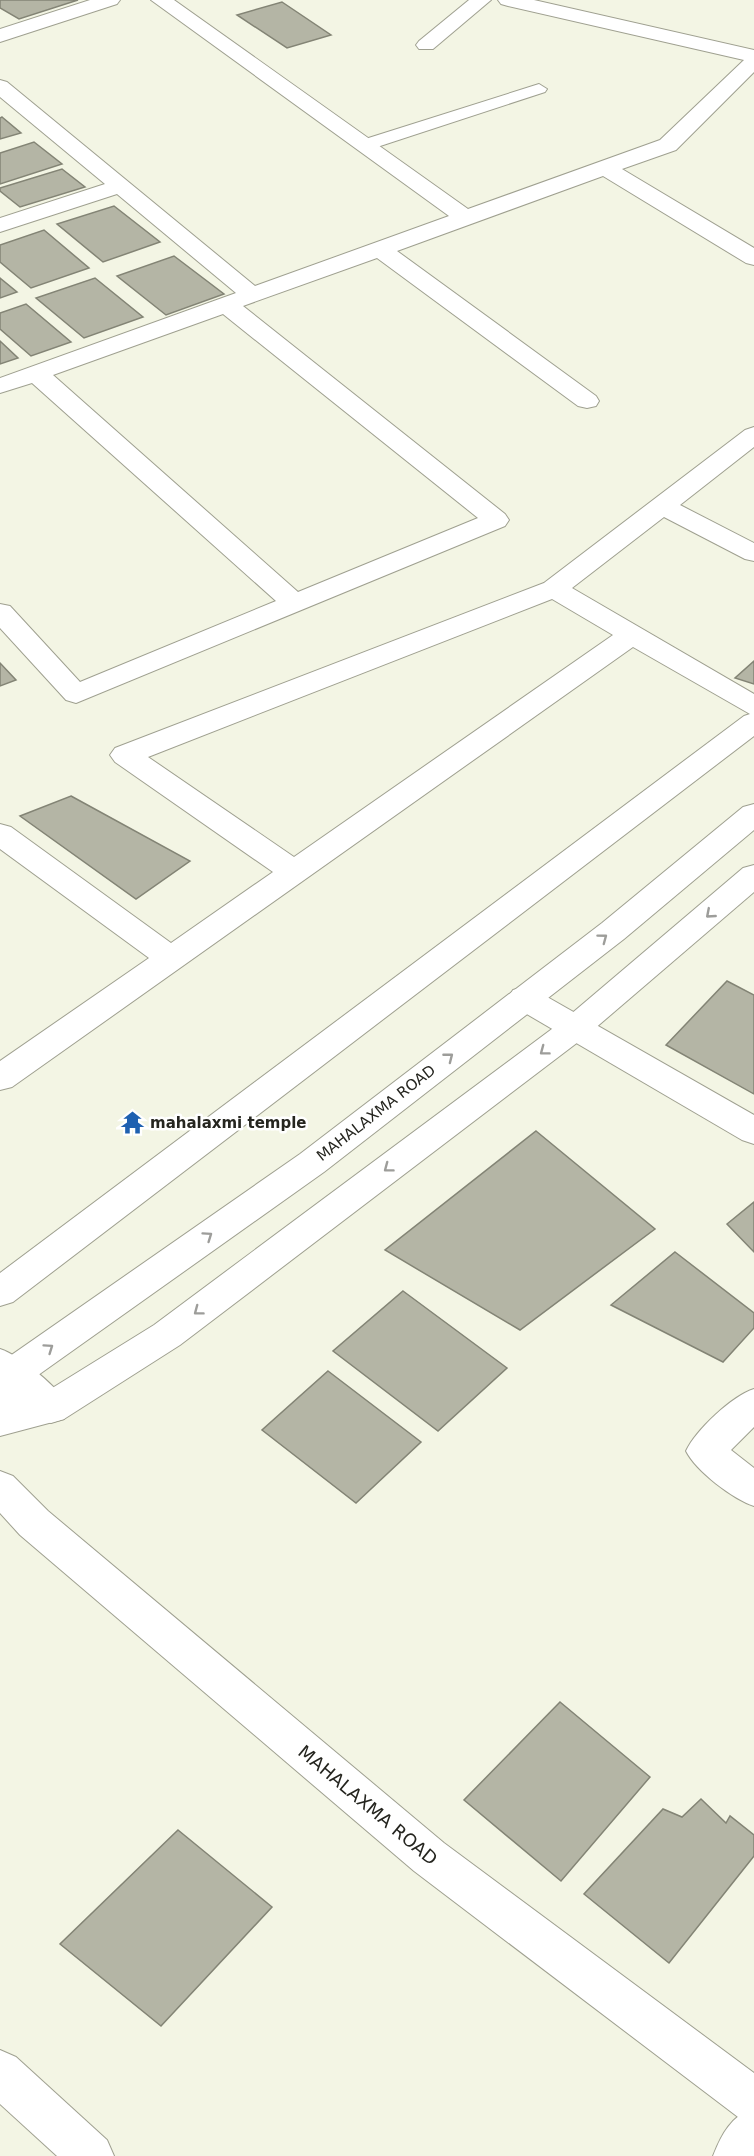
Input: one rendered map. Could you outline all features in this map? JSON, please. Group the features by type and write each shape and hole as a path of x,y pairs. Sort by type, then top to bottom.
{"street":[{"path":"0,36 110,0"},
{"path":"161,0 466,218"},
{"path":"426,45 482,0"},
{"path":"508,0 754,56"},
{"path":"0,386 668,145 754,61"},
{"path":"0,86 252,295"},
{"path":"605,168 754,258"},
{"path":"0,225 120,186"},
{"path":"380,249 587,401"},
{"path":"0,612 76,694 496,520 225,304"},
{"path":"36,373 294,603"},
{"path":"294,872 125,755 554,589 754,435"},
{"path":"662,506 754,553"},
{"path":"554,589 754,706"},
{"path":"0,1078 632,635"},
{"path":"0,1292 754,722"},
{"name":"MAHALAXMA ROAD","path":"4,1382 312,1163 613,931 754,814"},
{"path":"0,834 170,958"},
{"path":"0,1421 51,1408 167,1335 575,1028 754,875"},
{"path":"524,998 754,1131"},
{"path":"4,1382 51,1408"},
{"path":"754,1404 705,1451 754,1490"},
{"name":"MAHALAXMA ROAD","path":"0,1487 34,1523 429,1857 754,2101"},
{"path":"0,2073 91,2156"},
{"path":"736,2156 754,2130"}],"lane":[{"path":"365,145 540,89"}],"building":[{"path":"0,0 78,0 19,19 0,8"},
{"path":"282,2 331,35 287,48 237,15"},
{"path":"2,117 21,133 0,139 0,118"},
{"path":"34,142 62,164 0,184 0,153"},
{"path":"62,169 85,187 20,207 0,191 0,188"},
{"path":"114,206 160,242 103,262 57,224"},
{"path":"44,230 89,268 31,288 0,262 0,245"},
{"path":"174,256 224,294 166,315 117,276"},
{"path":"0,278 17,292 0,298"},
{"path":"95,278 143,317 84,338 36,298"},
{"path":"26,304 71,342 31,356 0,329 0,313"},
{"path":"0,341 18,358 0,364"},
{"path":"754,661 754,684 735,678"},
{"path":"0,663 16,680 0,686"},
{"path":"71,796 190,861 136,899 20,816"},
{"path":"727,981 754,995 754,1094 666,1045"},
{"path":"536,1131 655,1229 520,1330 385,1250"},
{"path":"754,1202 754,1252 727,1224"},
{"path":"675,1252 754,1313 754,1328 723,1362 611,1305"},
{"path":"403,1291 507,1368 438,1431 333,1351"},
{"path":"328,1371 421,1442 356,1503 262,1430"},
{"path":"560,1702 650,1777 561,1881 464,1800"},
{"path":"701,1799 726,1823 730,1816 754,1835 754,1856 669,1963 584,1894 663,1809 682,1817"},
{"path":"178,1830 272,1907 161,2026 60,1944"}],"place":[{"name":"mahalaxmi temple","path":"132,1123"}]}
